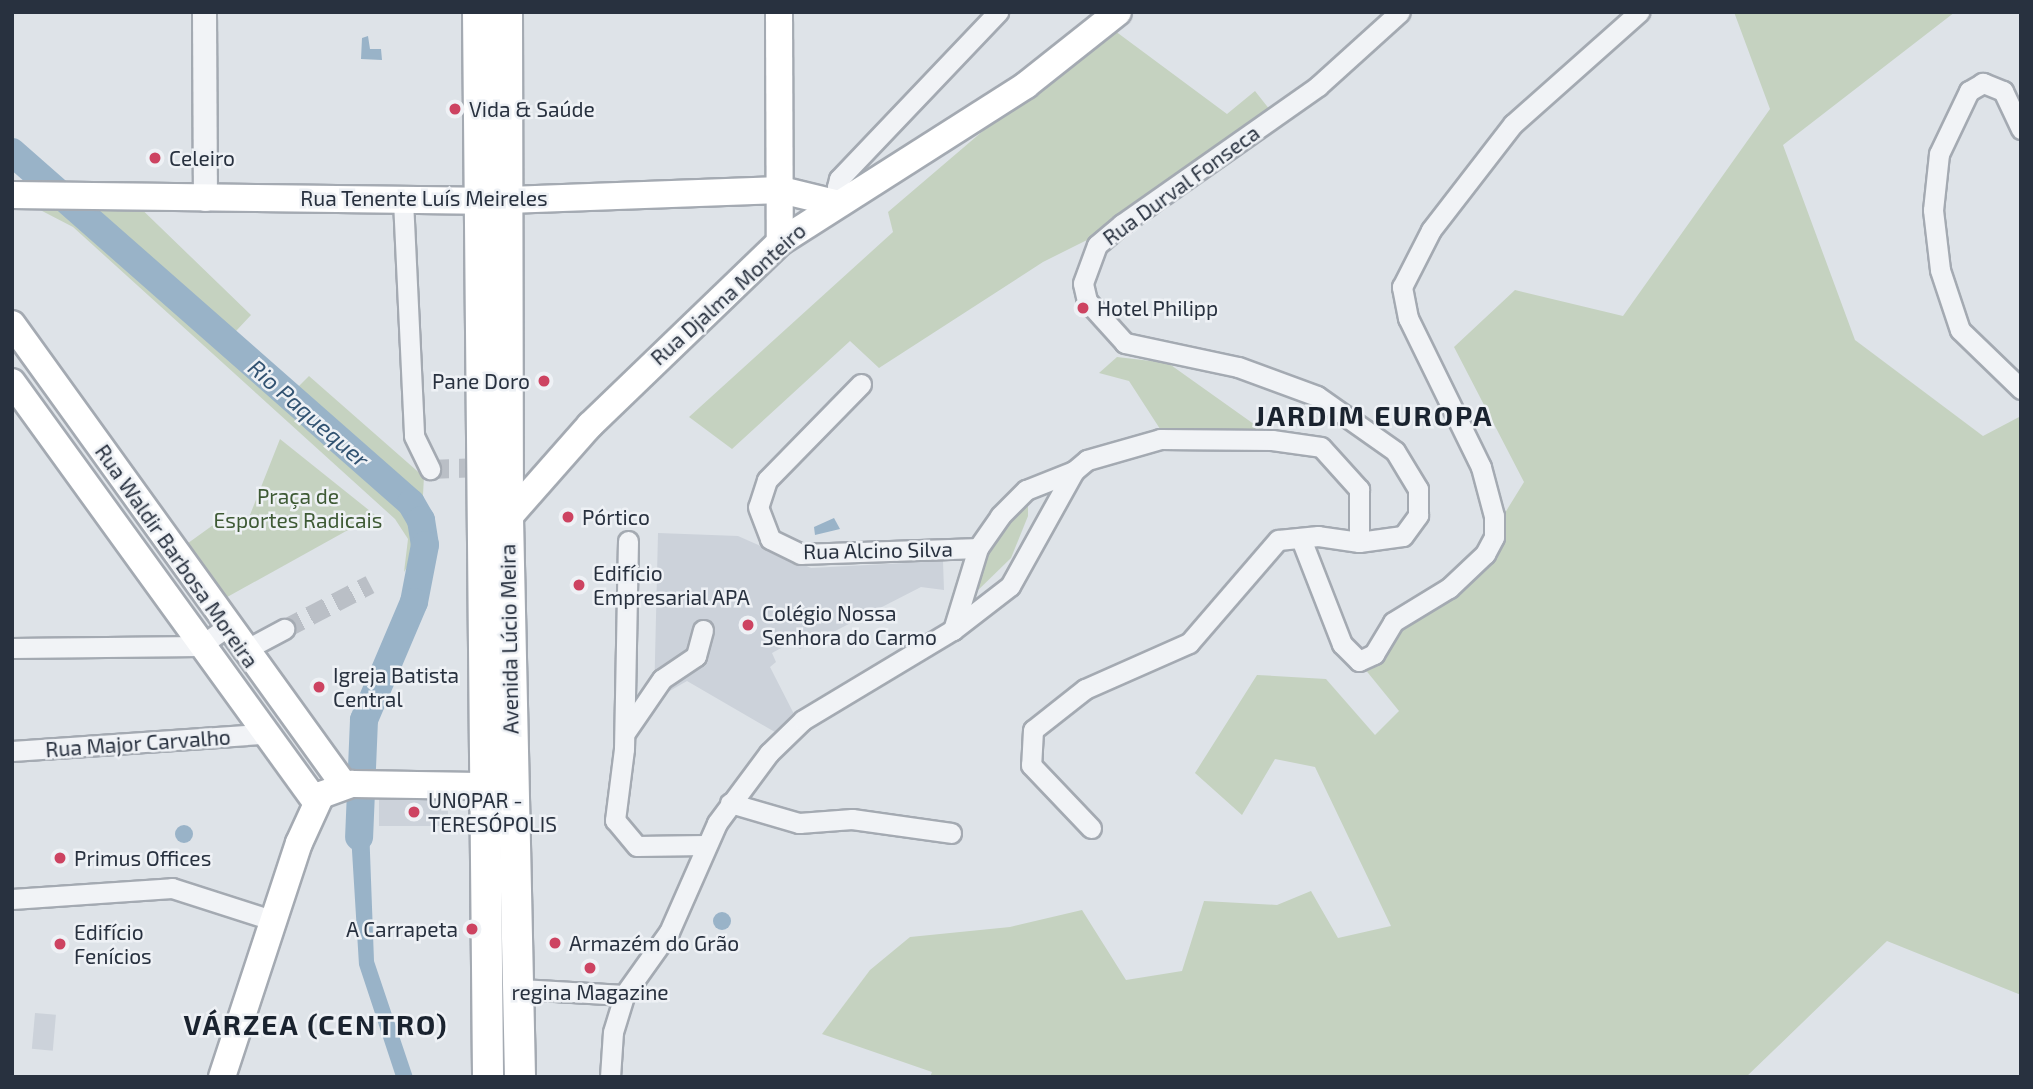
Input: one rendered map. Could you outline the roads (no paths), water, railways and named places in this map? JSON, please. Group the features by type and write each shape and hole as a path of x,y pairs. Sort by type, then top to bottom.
{"main road":[{"name":"Avenida Lúcio Meira","path":"478,12 482,786 488,1077"},
{"name":"Avenida Lúcio Meira","path":"507,12 511,200 508,518 520,1077"},
{"path":"779,12 780,242"},
{"name":"Rua Djalma Monteiro","path":"508,518 590,425 780,242 842,199 1026,85 1118,12"},
{"name":"Rua Tenente Luís Meireles","path":"13,195 104,194 205,198 479,201 781,190 842,199"},
{"name":"Rua Waldir Barbosa Moreira","path":"12,324 320,758 358,784"},
{"name":"Rua Waldir Barbosa Moreira","path":"12,382 117,533 263,734 316,802"},
{"path":"117,533 147,512"},
{"path":"296,776 320,758"},
{"path":"222,1077 316,802 358,784 482,786"}],"street":[{"path":"204,12 205,198"},
{"path":"842,199 837,187 839,179 998,12"},
{"name":"Rua Durval Fonseca","path":"1091,828 1031,765 1033,730 1085,689 1189,643 1262,552 1278,540 1359,542 1403,536 1418,515 1418,489 1395,452 1317,396 1238,367 1125,343 1095,312 1083,283 1097,246 1122,223 1318,86 1400,12"},
{"path":"1301,539 1337,634 1349,658 1359,661 1374,654 1393,622 1449,588 1485,554 1494,537 1494,516 1481,467 1408,317 1402,287 1431,230 1513,124 1639,12"},
{"path":"2021,129 2003,91 1983,83 1969,91 1940,154 1933,210 1940,270 1960,330 2021,389"},
{"path":"403,200 414,436 430,469"},
{"name":"Rua Alcino Silva","path":"861,384 767,480 758,507 770,539 801,554 978,548"},
{"path":"953,630 978,548 1026,489 1074,471 1101,453 1160,439 1300,442 1321,447 1352,476 1361,500 1359,542"},
{"path":"610,1077 613,1032 624,995 669,932 705,845 730,803 803,720 953,630 1016,579 1074,471"},
{"path":"628,541 625,733 613,810 621,832 645,848 705,845"},
{"path":"12,648 200,646 227,627"},
{"path":"243,651 284,629"},
{"path":"625,733 662,679 696,656 703,630"},
{"name":"Rua Major Carvalho","path":"12,751 263,734"},
{"path":"296,776 319,786 358,784"},
{"path":"730,803 799,823 878,821 951,834"},
{"path":"12,899 172,888 275,921"},
{"path":"520,989 624,995"}],"water":[{"path":"368,36 370,49 381,49 382,60 361,59 362,38"},
{"path":"834,518 840,529 815,535 814,527"},
{"path":"368,799 374,961 413,1077 396,1077 359,965 349,802"},
{"path":"184,825 190,828 193,834 190,840 184,843 178,840 175,834 178,828"},
{"path":"722,912 728,915 731,921 728,927 722,930 716,927 713,921 716,915"}],"waterway":[{"name":"Rio Paquequer","path":"12,152 411,503 421,520 425,545 414,602 364,720 359,837"}],"tunnel":[{"path":"430,469 480,467"},
{"path":"284,629 370,584"}],"place":[{"name":"Vida & Saúde","path":"455,109"},
{"name":"Celeiro","path":"155,158"},
{"name":"Hotel Philipp","path":"1083,308"},
{"name":"Pane Doro","path":"544,381"},
{"name":"Pórtico","path":"568,517"},
{"name":"Edifício Empresarial APA","path":"579,585"},
{"name":"Colégio Nossa Senhora do Carmo","path":"748,625"},
{"name":"Igreja Batista Central","path":"319,687"},
{"name":"UNOPAR - TERESÓPOLIS","path":"414,812"},
{"name":"Primus Offices","path":"60,858"},
{"name":"A Carrapeta","path":"472,929"},
{"name":"Armazém do Grão","path":"555,943"},
{"name":"Edifício Fenícios","path":"60,944"},
{"name":"regina Magazine","path":"590,968"}],"district":[{"name":"JARDIM EUROPA","path":"1374,415"},
{"name":"VÁRZEA (CENTRO)","path":"316,1024"}],"park label":[{"name":"Praça de Esportes Radicais","path":"298,508"}]}
